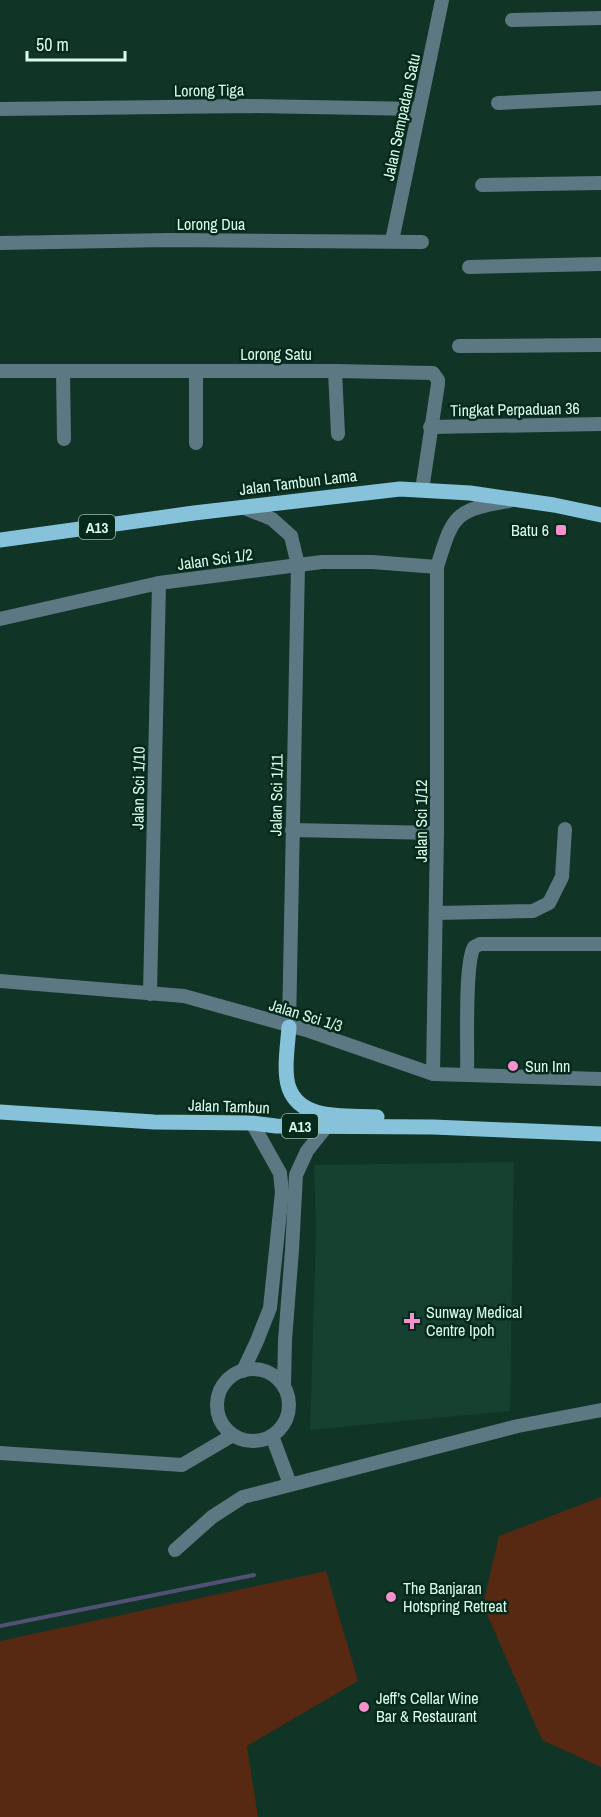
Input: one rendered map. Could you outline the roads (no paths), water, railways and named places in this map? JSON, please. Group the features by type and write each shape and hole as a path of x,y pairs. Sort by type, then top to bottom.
{"main road":[{"name":"Jalan Tambun Lama","path":"0,540 374,491 439,491 517,500 601,515"},
{"path":"289,1027 288,1087 299,1105 312,1112 388,1118 433,1127"},
{"name":"Jalan Tambun","path":"0,1112 154,1122 252,1123 276,1126 433,1127 601,1134"}],"street":[{"name":"Jalan Sempadan Satu","path":"392,242 442,0"},
{"path":"512,20 601,18"},
{"path":"498,102 601,98"},
{"name":"Lorong Tiga","path":"0,109 248,106 419,109"},
{"path":"482,185 601,183"},
{"name":"Lorong Dua","path":"0,243 169,240 422,242"},
{"path":"470,267 601,264"},
{"path":"459,346 601,345"},
{"name":"Lorong Satu","path":"0,371 433,373 438,384 422,490"},
{"path":"196,371 196,443"},
{"path":"335,371 338,434"},
{"path":"63,372 64,439"},
{"name":"Tingkat Perpaduan 36","path":"430,427 601,424"},
{"name":"Jalan Sci 1/12","path":"433,1074 437,833 437,567 448,531 461,515 475,507 517,500"},
{"name":"Jalan Sci 1/11","path":"241,507 272,519 291,536 298,565 289,1027"},
{"name":"Jalan Sci 1/2","path":"0,619 159,584 322,562 372,561 437,567"},
{"name":"Jalan Sci 1/10","path":"150,994 159,584"},
{"path":"436,913 532,911 549,903 562,877 565,829"},
{"path":"292,830 437,833"},
{"path":"467,1074 470,959 474,947 480,944 601,944"},
{"name":"Jalan Sci 1/3","path":"0,981 184,996 306,1030 433,1074 601,1079"},
{"path":"243,1371 258,1341 270,1308 282,1192 280,1173 252,1123"},
{"path":"284,1387 296,1175 307,1151 327,1126"},
{"path":"255,1369 267,1372 284,1387 288,1397 289,1408 286,1419 272,1436 263,1440 243,1440 233,1435 219,1417 217,1405 224,1383 233,1375 243,1371 255,1369"},
{"path":"175,1550 212,1517 243,1497 507,1429 601,1410"},
{"path":"0,1453 182,1465 233,1435"},
{"path":"272,1436 290,1484"}],"waterway":[{"path":"0,1626 254,1575"}],"place":[{"name":"Batu 6","path":"561,530"},
{"name":"Sun Inn","path":"513,1066"},
{"name":"Sunway Medical Centre Ipoh","path":"412,1321"},
{"name":"The Banjaran Hotspring Retreat","path":"391,1597"},
{"name":"Jeff’s Cellar Wine Bar & Restaurant","path":"364,1707"}]}
